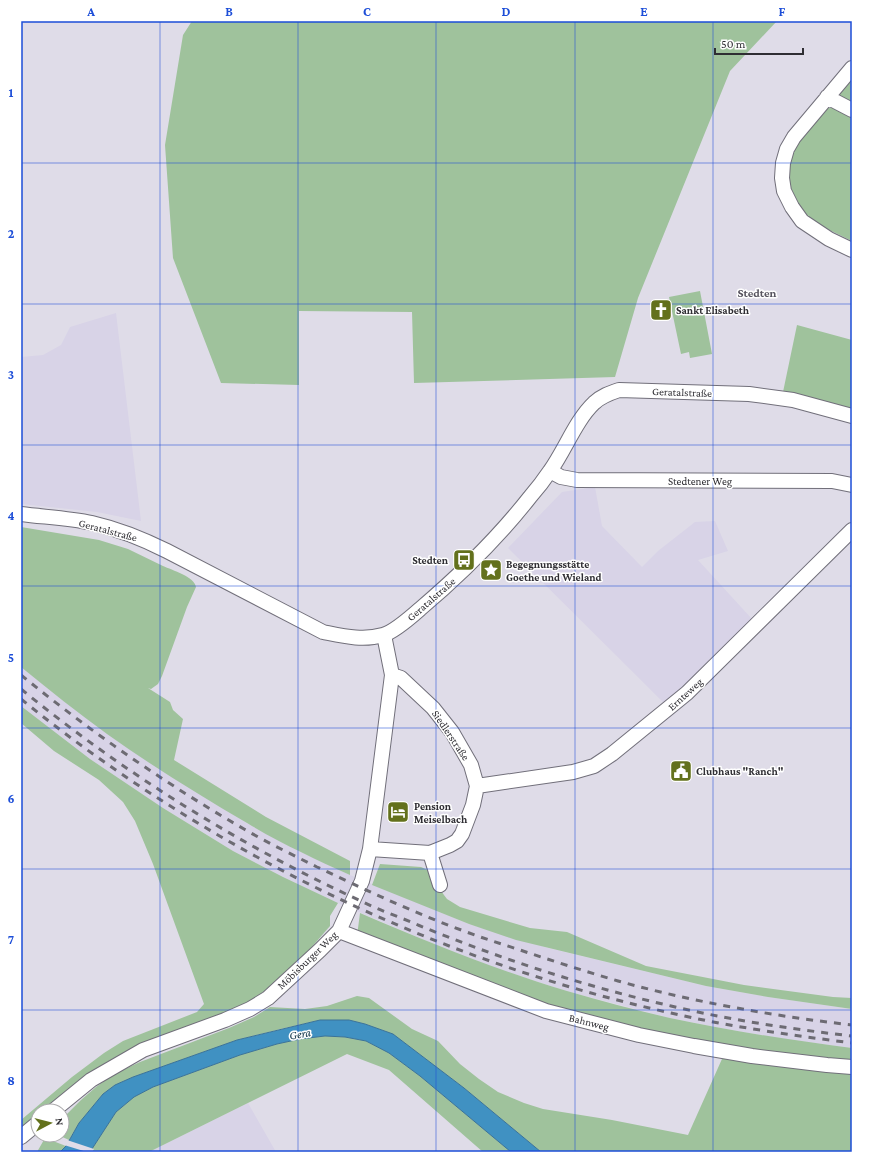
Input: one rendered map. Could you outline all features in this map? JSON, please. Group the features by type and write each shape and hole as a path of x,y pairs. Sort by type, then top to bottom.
{"street":[{"path":"852,68 794,137 787,149 783,163 782,178 784,192 802,221 829,240 852,250"},
{"path":"827,98 852,110"},
{"name":"Geratalstraße","path":"21,514 91,523 121,531 137,537 208,571 323,632 344,637 363,638 384,635 410,618 444,589 472,562 509,523 550,471 578,423 594,402 606,395 619,390 749,394 793,400 852,416"},
{"name":"Stedtener Weg","path":"550,471 560,477 577,480 832,482 852,485"},
{"name":"Ernteweg","path":"477,786 573,772 594,766 612,754 687,693 852,530"},
{"name":"Möbisburger Weg","path":"63,1103 91,1080 143,1050 225,1020 250,1009 268,998 339,931 362,881 370,849 392,674 384,635"},
{"name":"Siedlerstraße","path":"370,849 430,853 457,841 462,834 473,805 477,786 471,765 452,732 433,708 401,678 392,674"},
{"path":"430,853 440,885"},
{"name":"Bahnweg","path":"339,931 546,1011 639,1035 694,1046 752,1056 852,1067"},
{"path":"21,1137 30,1130"}],"shaded area":[{"path":"116,313 141,521 97,512 21,504 21,357 43,355 61,345 70,327"},
{"path":"595,487 602,526 642,567 658,551 695,522 715,521 728,551 698,560 752,619 665,704 508,548 562,492"},
{"path":"21,667 61,699 248,824 297,850 350,875 469,924 548,948 706,986 768,997 852,1009 852,1048 784,1039 670,1018 566,991 457,954 338,903 233,851 163,808 90,759 21,706"},
{"path":"248,1103 276,1152 149,1152"}],"green space":[{"path":"192,21 777,21 730,71 638,298 615,377 414,383 412,312 299,311 299,385 221,383 173,258 165,145 183,35"},
{"path":"852,76 852,103 840,96 839,90"},
{"path":"837,107 852,116 852,241 817,224 804,214 789,186 787,171 793,149 822,109"},
{"path":"700,291 712,354 690,358 689,352 681,354 669,297"},
{"path":"797,325 852,340 852,411 783,392"},
{"path":"21,527 99,540 128,549 182,574 195,583 196,587 187,607 162,676 158,684 151,689 148,688 170,702 173,710 183,719 174,760 266,817 350,861 350,875 272,837 176,780 107,734 21,667"},
{"path":"21,706 90,759 163,808 233,851 338,903 330,916 330,926 304,956 266,990 247,1004 134,1049 107,1062 88,1075 54,1103 41,1103 104,1053 123,1041 197,1012 204,1004 153,864 135,821 123,802 99,780 54,751 21,723"},
{"path":"380,864 421,867 430,871 438,887 447,899 460,907 530,928 567,932 646,966 744,985 833,997 852,998 852,1009 768,997 706,986 516,940 469,924 372,885"},
{"path":"360,913 488,965 605,1002 715,1027 852,1048 852,1152 541,1152 464,1088 393,1034 349,1020 320,1020 237,1040 133,1077 115,1085 103,1094 79,1123 70,1138 70,1111 96,1087 114,1074 140,1062 229,1028 254,1017 270,1007 305,1009 327,1006 357,996 369,998 412,1029 438,1041 460,1064 479,1079 498,1092 524,1103 543,1109 612,1120 688,1135 726,1050 547,1008 357,936"},
{"path":"325,1036 345,1037 366,1041 389,1053 420,1076 511,1152 483,1152 389,1070 347,1054 149,1152 90,1152 116,1112 134,1097 153,1087 240,1055 277,1044"},
{"path":"30,1112 30,1123 21,1130 21,1120"},
{"path":"42,1143 58,1143 66,1146 60,1152 37,1152"}],"water":[{"name":"Gera","path":"320,1020 349,1020 393,1034 464,1088 541,1152 511,1152 420,1076 389,1053 366,1041 345,1037 325,1036 277,1044 240,1055 153,1087 134,1097 116,1112 90,1152 60,1152 68,1143 70,1143 70,1139 79,1123 103,1094 115,1085 133,1077 237,1040"}],"pier":[{"path":"70,1141 94,1149 92,1152 87,1152 64,1145 65,1143 70,1143"}],"railway":[{"path":"21,675 102,737 158,776 215,812 253,834 317,867 408,909 484,938 647,989 734,1008 852,1025"},
{"path":"21,689 101,750 185,806 273,857 377,908 480,949 543,971 606,990 716,1016 852,1036"},
{"path":"21,699 93,754 168,805 247,851 328,894 411,931 497,963 583,991 671,1013 739,1027 852,1043"}],"place":[{"name":"Sankt Elisabeth","path":"661,310"},
{"name":"Stedten","path":"464,560"},
{"name":"Begegnungsstätte Goethe und Wieland","path":"491,570"},
{"name":"Clubhaus \"Ranch\"","path":"681,771"},
{"name":"Pension Meiselbach","path":"398,812"}],"district":[{"name":"Stedten","path":"757,293"}]}
